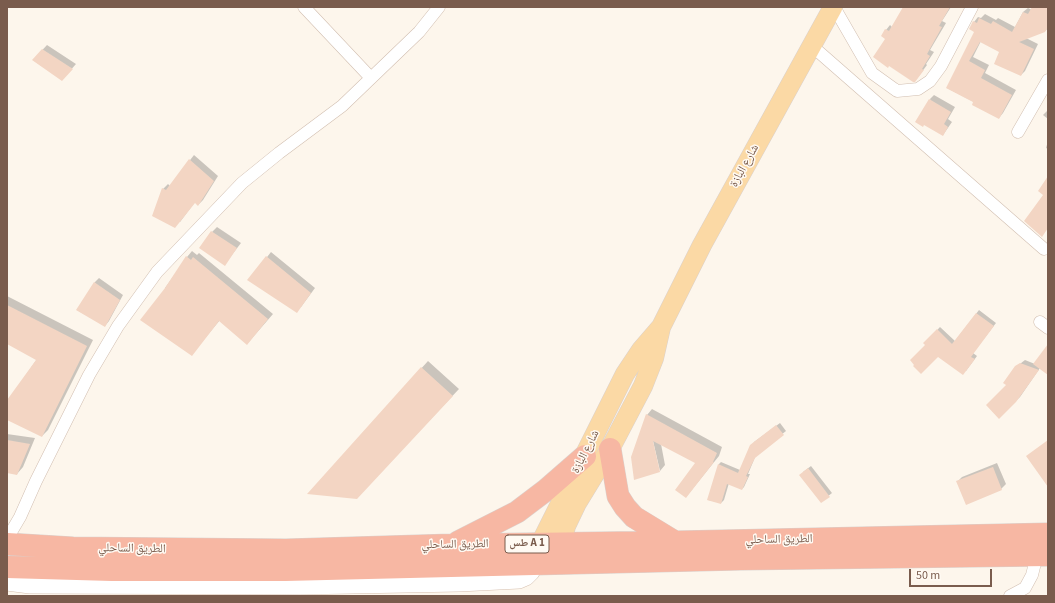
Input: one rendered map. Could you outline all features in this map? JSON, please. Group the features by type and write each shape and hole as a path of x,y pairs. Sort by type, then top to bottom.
{"highway":[{"path":"610,449 618,496 625,507 634,517 675,542"},
{"path":"451,545 516,512 546,490 585,456"},
{"name":"الطريق الساحلي","path":"7,567 97,570 285,570 548,554 675,542 1048,534"},
{"name":"الطريق الساحلي","path":"7,544 73,548 286,550 451,545 548,554 741,559 1042,555"}],"main road":[{"name":"شارع البازة","path":"548,554 585,456 625,374 641,350 661,326 702,245 834,7"},
{"name":"شارع البازة","path":"548,554 566,526 577,503 610,449 643,386 654,358 661,326"}],"street":[{"path":"304,7 371,78"},
{"path":"7,539 20,517 36,481 89,374 118,326 157,272 242,183 342,106 419,32 439,7"},
{"path":"834,7 872,73 897,92 918,89 930,81 941,66 972,7"},
{"path":"812,46 1044,249"},
{"path":"1018,132 1048,80"},
{"path":"7,582 30,585 162,591 198,591 519,580 526,577 548,554"},
{"path":"1010,596 1024,588 1042,555"},
{"path":"7,593 30,585"}],"building":[{"path":"903,7 950,7 939,26 942,27 927,54 930,56 922,69 924,70 915,82 889,66 888,68 873,57 885,39 881,36 885,29 889,31"},
{"path":"1032,7 1048,7 1048,27 1045,32 1019,42 1034,49 1021,76 994,64 999,52 980,42 969,61 985,70 981,78 1012,95 999,119 972,105 973,102 946,88 974,32 969,29 973,21 977,23 979,18 991,24 993,21 1012,32 1023,12 1028,14"},
{"path":"42,49 73,69 62,81 32,60"},
{"path":"929,99 951,112 944,124 948,127 943,136 924,125 923,127 915,122"},
{"path":"189,159 214,181 198,206 195,203 175,228 152,216 162,188 166,190"},
{"path":"1048,176 1048,228 1042,237 1024,221 1043,195 1038,191"},
{"path":"211,231 237,248 225,266 199,248"},
{"path":"186,256 191,260 193,257 268,319 247,345 219,321 192,356 140,320 165,288"},
{"path":"266,256 311,293 297,313 247,280"},
{"path":"94,282 120,300 105,327 76,310"},
{"path":"7,305 87,346 42,437 7,420 7,400 36,360 7,344"},
{"path":"976,313 994,326 971,357 975,359 963,375 938,357 921,374 913,366 914,365 910,360 925,345 923,343 937,329 952,344"},
{"path":"1048,344 1048,375 1033,364"},
{"path":"1020,363 1039,370 1016,402 999,419 986,405 1006,385 1003,383 1015,366"},
{"path":"421,367 453,396 357,499 307,494"},
{"path":"646,414 717,453 714,462 686,498 675,490 695,463 653,441 660,472 634,480 631,457"},
{"path":"776,425 784,435 755,458 746,476 748,477 742,490 727,484 721,504 707,500 718,464 738,473 750,445"},
{"path":"7,440 30,444 17,475 7,473"},
{"path":"1048,440 1048,487 1026,456"},
{"path":"993,467 1002,490 966,505 956,481"},
{"path":"808,468 830,497 821,503 799,475"}]}
